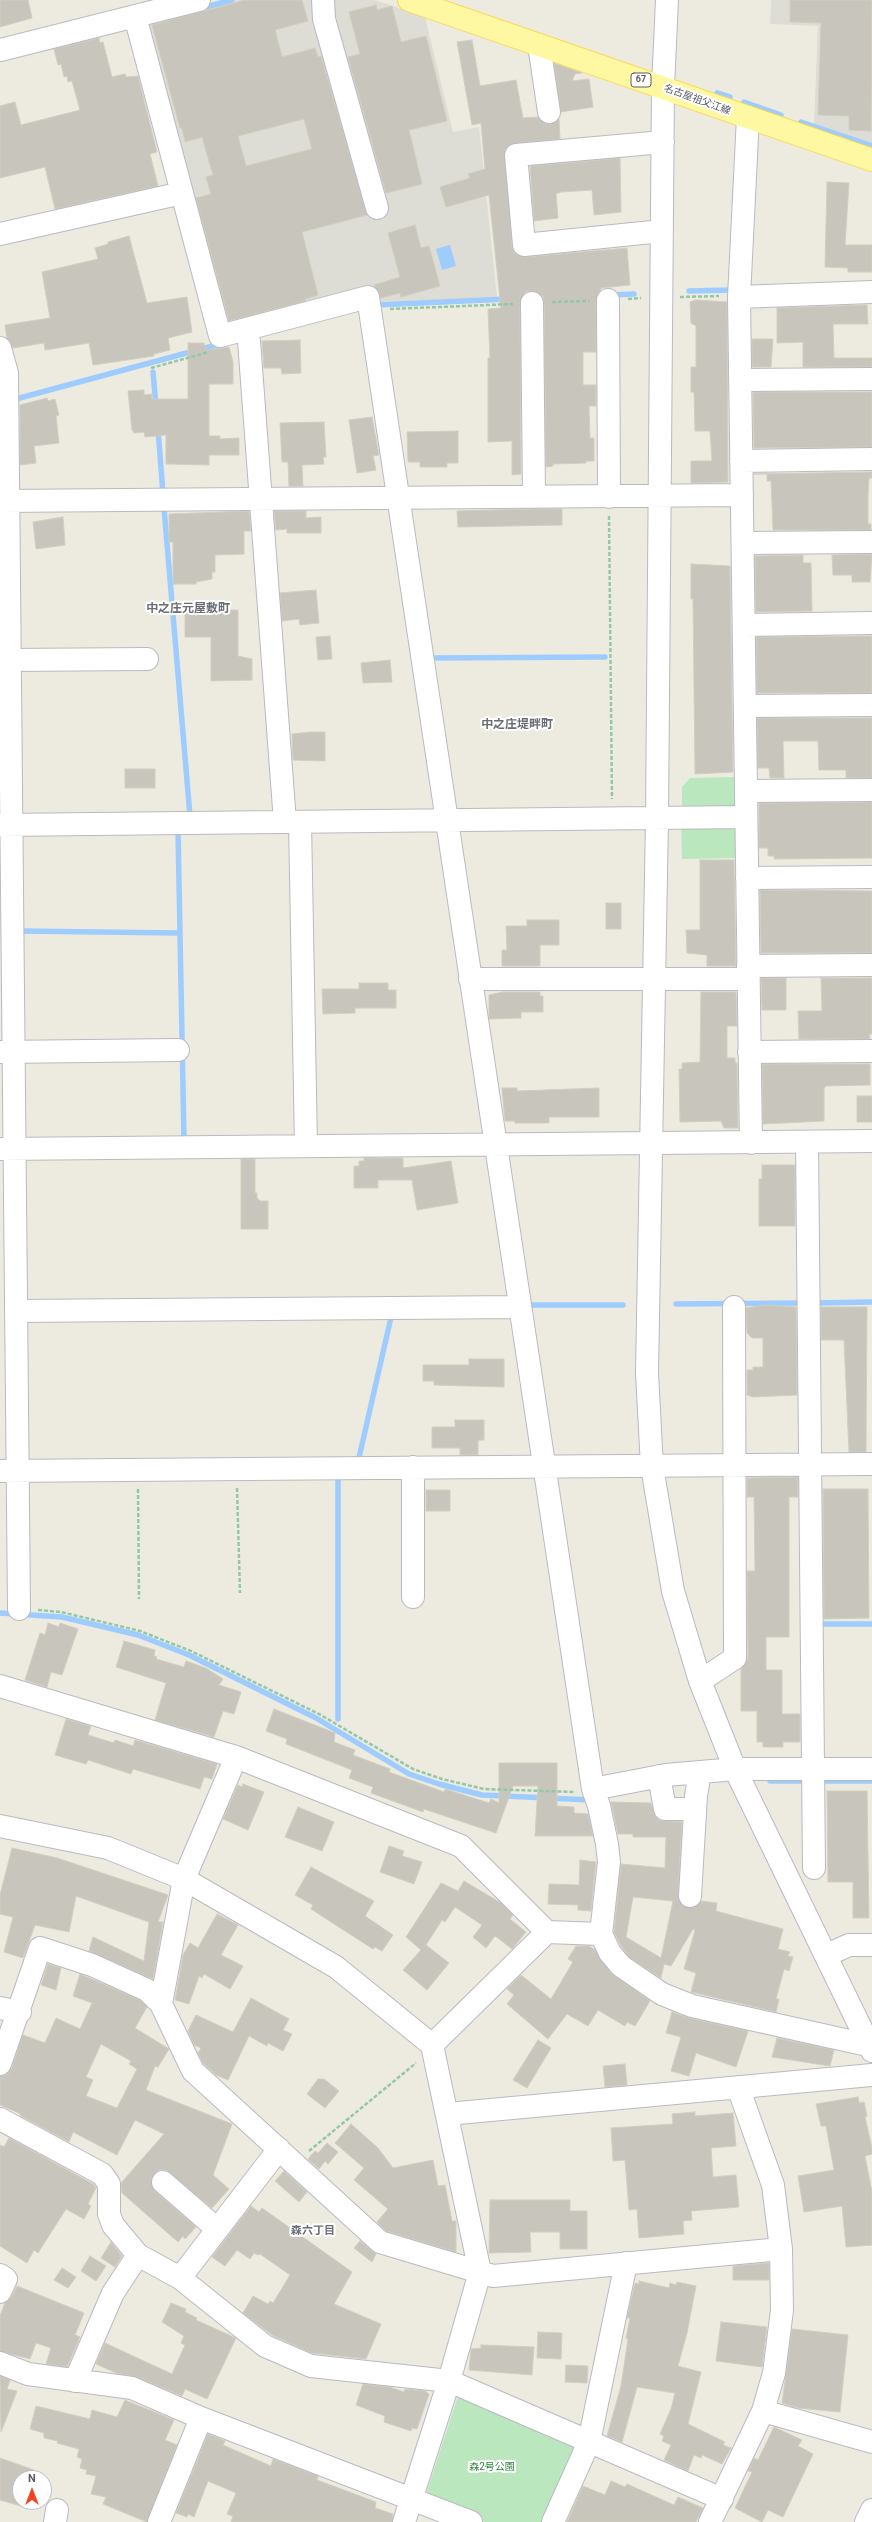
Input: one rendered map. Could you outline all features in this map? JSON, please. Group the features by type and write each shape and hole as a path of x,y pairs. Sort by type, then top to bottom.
{"main road":[{"name":"名古屋祖父江線","path":"409,0 872,160"}],"street":[{"path":"0,50 199,0"},
{"path":"323,0 324,19 377,208"},
{"path":"667,0 663,142 657,819 647,1372 652,1467 674,1592 700,1681 735,1769 871,2047"},
{"path":"135,16 220,336 368,297 445,821 593,1789 599,1806 609,1862 601,1934 610,1953 621,1966 662,1994 692,2006 871,2047"},
{"path":"539,45 549,112"},
{"path":"748,117 739,296 751,1143"},
{"path":"662,231 524,245 516,155 663,142"},
{"path":"0,234 182,193"},
{"path":"739,296 872,292"},
{"path":"608,300 609,497"},
{"path":"532,303 534,497"},
{"path":"249,341 261,499 293,822 306,1146"},
{"path":"0,348 7,373 4,501 9,660 5,825 6,1052 7,1149 16,1311 9,1471 19,1609"},
{"path":"740,380 872,379"},
{"path":"741,461 872,460"},
{"path":"4,501 742,495"},
{"path":"743,543 872,542"},
{"path":"744,625 872,624"},
{"path":"9,660 147,660"},
{"path":"745,706 872,705"},
{"path":"746,791 872,790"},
{"path":"5,825 612,820 746,817"},
{"path":"747,878 872,877"},
{"path":"470,980 654,979 872,965"},
{"path":"6,1052 178,1050"},
{"path":"749,1052 872,1051"},
{"path":"7,1149 872,1141"},
{"path":"807,1142 814,1868"},
{"path":"16,1311 519,1307"},
{"path":"700,1681 735,1658 733,1466 734,1307"},
{"path":"9,1471 413,1467 652,1467 872,1464"},
{"path":"413,1467 413,1597"},
{"path":"0,1686 236,1757 462,1846 547,1932 601,1934"},
{"path":"161,2004 184,1878 236,1757"},
{"path":"593,1789 659,1776 735,1769 872,1769"},
{"path":"690,1896 695,1810 700,1772"},
{"path":"659,1776 666,1809 695,1810"},
{"path":"0,1826 108,1848 184,1878 336,1967 432,2045 448,2114 480,2272 449,2380 404,2522"},
{"path":"432,2045 547,1932"},
{"path":"827,1955 849,1945 872,1945"},
{"path":"0,2064 10,2010 40,1948 92,1965 147,1990 161,2004 193,2072 380,2242 493,2276 781,2249"},
{"path":"448,2114 872,2075"},
{"path":"710,2522 763,2411 774,2373 782,2310 781,2249 773,2185 738,2087"},
{"path":"0,2119 102,2174 109,2184 109,2214 113,2225 138,2255 180,2278 265,2346 311,2366 449,2380 722,2499"},
{"path":"180,2278 217,2229 286,2156"},
{"path":"163,2182 217,2229"},
{"path":"75,2381 113,2293 138,2255"},
{"path":"553,2522 589,2442 626,2263"},
{"path":"0,2275 6,2278 0,2292"},
{"path":"0,2363 28,2374 132,2388 201,2418 471,2522"},
{"path":"763,2411 872,2442"},
{"path":"159,2522 201,2418"},
{"path":"866,2522 872,2510"}],"path":[{"path":"370,310 739,296"},
{"path":"152,368 212,351"},
{"path":"609,497 612,820"},
{"path":"138,1469 139,1599"},
{"path":"237,1469 240,1593"},
{"path":"19,1609 61,1612 140,1630 191,1651 312,1710 413,1769 442,1779 484,1789 573,1792 593,1789"},
{"path":"286,2156 421,2060 432,2045"}],"shaded area":[{"path":"238,0 375,0 425,17 453,132 479,127 497,298 375,302 371,286 226,326 147,27 151,23"},
{"path":"771,0 872,0 872,144 814,124 818,26 770,24"}],"green space":[{"path":"739,777 739,807 682,812 682,787 690,778"},
{"path":"681,823 738,828 739,858 682,859"},
{"name":"森2号公園","path":"465,2396 580,2447 547,2522 485,2522 430,2500 427,2491 457,2399"}],"water":[{"path":"450,245 456,266 442,270 436,249"}],"building":[{"path":"0,0 28,0 32,18 0,27"},
{"path":"245,0 302,0 308,21 275,30 282,57 315,48 318,57 321,56 367,215 302,232 318,295 305,299 305,301 229,321 196,198 211,194 206,177 213,175 202,137 185,142 152,25","holes":["304,119 312,149 246,166 238,136"]},
{"path":"790,0 872,0 871,131 849,130 849,116 818,115 821,23 790,22"},
{"path":"376,5 377,10 392,6 401,42 426,36 447,121 409,130 422,184 386,193 348,57 360,54 349,12"},
{"path":"99,38 100,43 103,42 112,77 125,74 126,77 138,76 157,152 150,154 158,186 55,209 45,167 0,178 0,106 15,102 21,125 80,110 72,81 68,82 67,76 64,77 61,64 58,65 54,49"},
{"path":"472,40 480,86 516,80 523,118 538,117 544,123 550,124 559,119 560,139 515,143 505,150 512,246 514,253 525,257 627,248 630,285 601,288 596,300 596,352 583,352 583,385 596,385 596,406 589,406 590,438 594,438 594,461 586,461 586,463 553,464 553,466 546,467 544,303 543,296 532,291 525,292 520,303 521,474 512,475 512,441 488,442 488,358 490,358 488,309 501,308 489,195 446,207 440,187 470,178 468,174 485,169 481,123 472,125 457,42"},
{"path":"554,63 582,73 575,74 572,81 589,79 593,107 561,112"},
{"path":"620,158 621,212 594,215 592,190 561,192 556,194 558,218 534,221 530,166"},
{"path":"827,182 849,183 845,245 872,245 872,272 848,272 848,268 825,267"},
{"path":"415,225 421,248 429,246 440,286 401,297 400,293 381,298 374,285 400,277 388,233"},
{"path":"129,236 147,303 187,297 192,332 168,338 170,350 154,354 154,356 93,365 89,343 45,350 44,343 13,348 7,338 5,325 50,318 42,272 98,259 95,248 108,244 108,242"},
{"path":"696,300 727,302 728,482 691,483 691,461 712,461 710,431 695,431 694,392 691,392 691,367 696,367 696,326 691,323 690,302"},
{"path":"867,305 868,324 833,324 834,358 872,358 872,367 803,367 803,342 777,343 777,308"},
{"path":"752,339 773,339 771,367 752,367"},
{"path":"300,340 301,373 282,374 281,368 264,368 262,341"},
{"path":"188,343 204,343 206,350 229,347 233,362 233,384 209,384 209,436 220,436 220,439 239,438 239,455 209,455 209,465 166,464 166,435 145,437 144,432 134,433 132,430 128,391 144,390 144,395 152,394 152,399 188,399"},
{"path":"753,392 872,392 872,447 754,448"},
{"path":"47,398 48,401 55,399 59,415 56,416 59,443 34,446 36,463 20,465 20,405"},
{"path":"372,417 379,455 373,456 376,470 357,473 349,420"},
{"path":"324,422 326,457 323,457 324,464 302,465 303,486 289,486 288,462 282,462 280,423"},
{"path":"458,431 458,463 447,463 447,467 420,467 420,462 408,462 407,432"},
{"path":"872,472 872,478 869,478 868,495 868,524 871,524 871,530 773,530 771,481 767,481 767,474 754,474"},
{"path":"562,509 562,525 458,527 457,511"},
{"path":"249,511 251,531 244,531 244,554 215,555 215,572 212,572 212,579 196,582 196,584 173,584 173,542 169,542 169,514"},
{"path":"274,511 306,511 306,518 321,517 321,533 287,533 287,529 276,530"},
{"path":"63,517 65,545 36,549 33,522"},
{"path":"872,554 870,582 852,582 852,575 833,575 832,555"},
{"path":"803,555 803,563 811,563 812,611 756,612 755,556"},
{"path":"691,564 730,566 733,772 695,774 693,599 691,599"},
{"path":"316,590 319,623 300,625 299,619 282,621 280,593"},
{"path":"185,610 238,610 238,656 252,659 252,680 211,681 211,637 185,637"},
{"path":"330,636 332,659 318,660 316,637"},
{"path":"872,636 872,693 757,693 756,637"},
{"path":"390,660 392,682 363,683 361,663"},
{"path":"757,718 872,718 872,778 846,778 846,770 819,770 818,741 783,741 784,778 770,778 769,768 758,768"},
{"path":"325,732 325,761 293,760 292,734"},
{"path":"125,769 155,769 155,788 125,788"},
{"path":"872,802 872,858 774,859 774,856 768,856 768,848 759,848 759,803"},
{"path":"700,860 734,860 736,966 707,966 707,955 687,953 686,930 700,930"},
{"path":"760,890 872,891 872,953 761,953"},
{"path":"606,903 621,903 621,929 606,929"},
{"path":"527,920 559,920 559,945 540,945 540,966 502,966 502,950 507,950 506,926 527,926"},
{"path":"761,978 786,978 786,1010 762,1010"},
{"path":"821,978 872,978 872,1034 869,1034 870,1039 799,1039 798,1011 822,1011"},
{"path":"359,983 388,983 388,990 396,990 396,1008 355,1008 355,1013 323,1014 322,989 359,989"},
{"path":"503,992 540,992 540,996 543,996 543,1012 521,1012 521,1018 489,1019 489,995"},
{"path":"701,992 736,992 737,1026 727,1026 727,1058 735,1058 735,1063 737,1063 738,1128 724,1128 721,1121 680,1122 679,1069 682,1069 682,1063 700,1062"},
{"path":"762,1064 870,1064 870,1085 826,1086 824,1088 824,1121 763,1124"},
{"path":"502,1088 517,1088 517,1091 599,1088 599,1117 549,1117 549,1123 515,1123 515,1121 505,1121"},
{"path":"857,1096 872,1096 872,1122 857,1122"},
{"path":"364,1158 403,1158 403,1168 451,1161 458,1203 417,1210 412,1180 378,1180 378,1188 354,1188 354,1166 359,1166 359,1161 364,1161"},
{"path":"241,1159 255,1159 255,1193 257,1193 257,1198 260,1201 268,1201 268,1229 241,1229"},
{"path":"762,1165 795,1165 795,1226 759,1226 759,1179 762,1179"},
{"path":"765,1305 796,1307 797,1395 753,1397 747,1395 747,1370 753,1370 753,1367 763,1367 763,1338 752,1338 747,1333 746,1308"},
{"path":"821,1307 867,1307 866,1452 849,1452 844,1340 821,1340"},
{"path":"469,1359 504,1359 504,1387 434,1385 434,1381 423,1381 423,1365 469,1365"},
{"path":"455,1420 484,1420 484,1440 478,1440 478,1455 460,1455 460,1448 432,1448 432,1427 455,1427"},
{"path":"798,1477 798,1497 789,1497 789,1637 766,1637 766,1670 782,1670 782,1714 800,1714 800,1742 783,1742 783,1747 763,1747 763,1742 757,1742 757,1711 741,1711 741,1669 748,1658 747,1571 755,1571 754,1497 747,1497 747,1478"},
{"path":"823,1489 868,1489 869,1618 824,1619"},
{"path":"426,1490 450,1490 450,1511 426,1511"},
{"path":"48,1623 59,1627 60,1623 78,1629 62,1675 51,1672 47,1687 25,1680 40,1633 45,1635"},
{"path":"124,1641 155,1650 154,1656 157,1657 156,1659 184,1667 186,1661 206,1668 223,1679 219,1685 241,1692 234,1714 223,1711 214,1737 155,1720 166,1683 116,1667"},
{"path":"274,1709 335,1733 334,1742 355,1750 353,1755 390,1769 389,1772 444,1792 445,1789 489,1803 491,1799 499,1803 499,1763 557,1763 557,1806 574,1807 574,1813 588,1814 593,1836 535,1836 538,1786 513,1786 496,1833 424,1809 423,1812 371,1793 373,1787 349,1778 352,1770 286,1744 287,1739 266,1731"},
{"path":"66,1719 91,1726 88,1735 114,1743 115,1740 133,1746 135,1740 217,1764 212,1779 204,1777 200,1789 133,1769 131,1774 88,1760 86,1764 55,1755"},
{"path":"243,1784 264,1792 248,1830 223,1819 238,1785 242,1787"},
{"path":"827,1791 867,1791 869,1918 853,1918 853,1882 828,1882"},
{"path":"611,1802 651,1803 655,1816 659,1820 682,1822 678,1895 683,1906 695,1907 701,1901 717,1903 716,1911 783,1929 778,1949 790,1952 788,1956 793,1957 789,1971 784,1969 776,1999 779,1999 776,2012 691,1992 696,1973 684,1969 695,1930 693,1929 671,1966 664,1964 661,1978 629,1957 621,1946 614,1932 621,1864 665,1868 666,1837 633,1837 633,1834 618,1834","holes":["633,1897 673,1901 661,1958 626,1937"]},
{"path":"298,1807 334,1822 322,1851 285,1837"},
{"path":"389,1846 404,1851 402,1856 422,1862 414,1884 380,1872"},
{"path":"12,1848 57,1858 168,1895 158,1922 163,1922 153,1979 89,1951 93,1937 144,1961 149,1922 76,1896 69,1932 35,1925 23,1958 4,1952 13,1917 0,1914 0,1895"},
{"path":"580,1860 596,1862 591,1911 578,1910 578,1905 548,1904 549,1884 579,1885"},
{"path":"311,1867 374,1901 365,1916 393,1935 382,1951 375,1947 373,1949 331,1922 311,1909 313,1905 295,1895"},
{"path":"464,1881 501,1903 513,1915 510,1919 526,1932 512,1949 495,1936 486,1948 473,1937 482,1925 455,1907 445,1922 442,1920 426,1945 449,1963 427,1990 403,1970 421,1950 406,1937 441,1883 458,1891"},
{"path":"217,1914 238,1925 221,1955 243,1966 230,1989 204,1974 202,1978 199,1976 189,2004 175,2000 183,1955 190,1943 198,1948"},
{"path":"576,1946 589,1946 595,1950 612,1974 650,2001 635,2026 627,2022 625,2026 598,2010 588,2026 567,2014 548,2039 507,2004 514,1995 507,1989 521,1975 551,1999 573,1962 568,1959"},
{"path":"48,1964 61,1968 56,1990 41,1985"},
{"path":"80,1974 140,2000 147,2007 135,2028 169,2049 158,2067 155,2066 146,2090 232,2124 213,2175 229,2189 212,2208 166,2170 159,2170 151,2179 155,2191 196,2227 185,2239 183,2236 178,2242 122,2193 121,2183 164,2134 135,2120 117,2155 73,2132 69,2142 21,2116 19,2113 0,2105 0,2076 8,2074 12,2068 23,2035 45,2043 56,2018 80,2029 92,2003 73,1996","holes":["101,2044 131,2061 129,2064 137,2069 117,2108 86,2096 93,2080 86,2077"]},
{"path":"251,1998 289,2019 283,2030 292,2034 283,2051 268,2043 267,2046 249,2036 228,2080 216,2075 203,2063 198,2053 201,2048 194,2045 188,2031 196,2015 233,2032"},
{"path":"672,2012 689,2018 748,2031 736,2067 696,2053 689,2076 671,2071 681,2037 666,2033"},
{"path":"777,2038 834,2050 830,2066 772,2057"},
{"path":"538,2040 551,2048 527,2088 513,2080"},
{"path":"625,2064 627,2085 605,2087 603,2066"},
{"path":"318,2079 324,2079 339,2091 325,2108 307,2094"},
{"path":"858,2097 859,2103 864,2102 867,2116 865,2117 872,2148 872,2154 865,2156 872,2192 872,2245 846,2247 842,2206 804,2212 798,2176 834,2170 826,2126 821,2126 816,2104"},
{"path":"695,2112 695,2116 733,2113 736,2146 711,2148 713,2177 736,2175 739,2207 691,2211 692,2220 683,2221 684,2234 639,2238 637,2209 629,2210 625,2160 613,2161 611,2128 673,2124 672,2114"},
{"path":"351,2124 378,2148 393,2168 433,2160 438,2186 445,2185 452,2221 456,2221 456,2252 386,2231 377,2222 388,2209 354,2180 364,2168 335,2143"},
{"path":"9,2138 93,2184 96,2188 88,2204 91,2206 84,2219 66,2209 38,2253 34,2250 27,2263 0,2246 0,2145 4,2147"},
{"path":"327,2143 338,2152 328,2164 325,2161 319,2169 308,2159 315,2151 318,2153"},
{"path":"284,2171 307,2192 299,2202 275,2181"},
{"path":"490,2200 570,2200 570,2211 587,2211 587,2249 560,2249 560,2232 530,2232 531,2252 489,2253"},
{"path":"251,2206 259,2212 262,2208 352,2272 334,2304 381,2324 366,2359 312,2353 272,2335 243,2313 253,2296 268,2304 270,2301 273,2303 290,2275 260,2254 258,2255 254,2253 250,2259 237,2250 225,2266 212,2257"},
{"path":"360,2241 376,2254 372,2262 354,2248"},
{"path":"111,2242 122,2256 115,2267 101,2258"},
{"path":"90,2256 106,2266 96,2281 81,2271"},
{"path":"769,2263 769,2280 733,2280 733,2266"},
{"path":"62,2268 76,2277 68,2288 54,2280"},
{"path":"639,2281 669,2288 670,2283 676,2285 677,2282 696,2286 687,2333 678,2366 701,2372 688,2424 725,2442 723,2445 731,2448 722,2464 702,2455 701,2458 694,2455 688,2471 664,2460 671,2445 662,2441 664,2436 660,2434 671,2409 675,2393 637,2387 622,2442 607,2436 621,2386 628,2339 626,2338 630,2318 627,2318 635,2283 639,2284"},
{"path":"17,2286 84,2313 75,2335 80,2337 67,2367 46,2364 51,2348 36,2343 30,2359 0,2351 0,2316 5,2303 11,2298"},
{"path":"171,2303 186,2309 185,2312 197,2318 196,2320 236,2338 207,2399 185,2389 182,2396 137,2377 116,2373 96,2364 105,2343 172,2374 185,2345 181,2343 184,2336 162,2322"},
{"path":"721,2322 767,2327 762,2367 716,2361"},
{"path":"792,2329 848,2335 840,2412 798,2408 782,2403"},
{"path":"538,2332 562,2333 561,2359 537,2358"},
{"path":"481,2345 534,2347 532,2375 469,2370 471,2349 481,2348"},
{"path":"566,2365 588,2366 587,2383 565,2382"},
{"path":"0,2376 10,2380 7,2389 17,2391 1,2432"},
{"path":"363,2384 390,2387 404,2392 405,2389 425,2391 429,2394 417,2429 412,2428 411,2431 384,2422 385,2416 356,2405"},
{"path":"125,2400 174,2420 165,2440 177,2445 147,2522 103,2504 106,2497 91,2494 96,2476 86,2474 87,2470 80,2468 82,2459 77,2457 79,2449 57,2443 58,2441 44,2438 44,2433 30,2429 36,2406 90,2419 92,2410 117,2417"},
{"path":"774,2427 802,2440 798,2446 813,2454 783,2517 768,2510 762,2522 735,2508 752,2472 748,2471 754,2458 758,2460"},
{"path":"208,2434 225,2441 223,2445 271,2466 273,2459 318,2476 317,2480 376,2502 375,2508 393,2514 392,2522 231,2522 233,2516 227,2514 236,2493 208,2481 194,2517 188,2514 187,2517 176,2513"},
{"path":"0,2458 34,2470 12,2470 12,2503 0,2500"},
{"path":"611,2481 625,2487 627,2484 674,2505 678,2497 703,2508 696,2522 567,2522 583,2486 605,2495"}],"waterway":[{"path":"202,8 232,0"},
{"path":"717,93 730,97"},
{"path":"744,102 781,115"},
{"path":"801,122 872,146"},
{"path":"689,291 731,290"},
{"path":"612,295 634,294"},
{"path":"376,305 507,299"},
{"path":"16,399 220,344"},
{"path":"153,372 156,406"},
{"path":"158,429 163,494"},
{"path":"164,508 190,816"},
{"path":"431,658 605,657"},
{"path":"178,830 184,1139"},
{"path":"19,931 180,933"},
{"path":"814,1303 872,1302"},
{"path":"676,1304 800,1303"},
{"path":"527,1305 623,1305"},
{"path":"358,1462 392,1313"},
{"path":"338,1475 338,1719"},
{"path":"0,1613 62,1617 138,1635 189,1655 316,1718 409,1774 439,1784 482,1795 591,1800"},
{"path":"825,1624 872,1624"},
{"path":"770,1781 806,1781"},
{"path":"821,1781 872,1781"}],"district":[{"name":"中之庄元屋敷町","path":"188,609"},
{"name":"中之庄堤畔町","path":"517,725"},
{"name":"森六丁目","path":"313,2231"}]}
